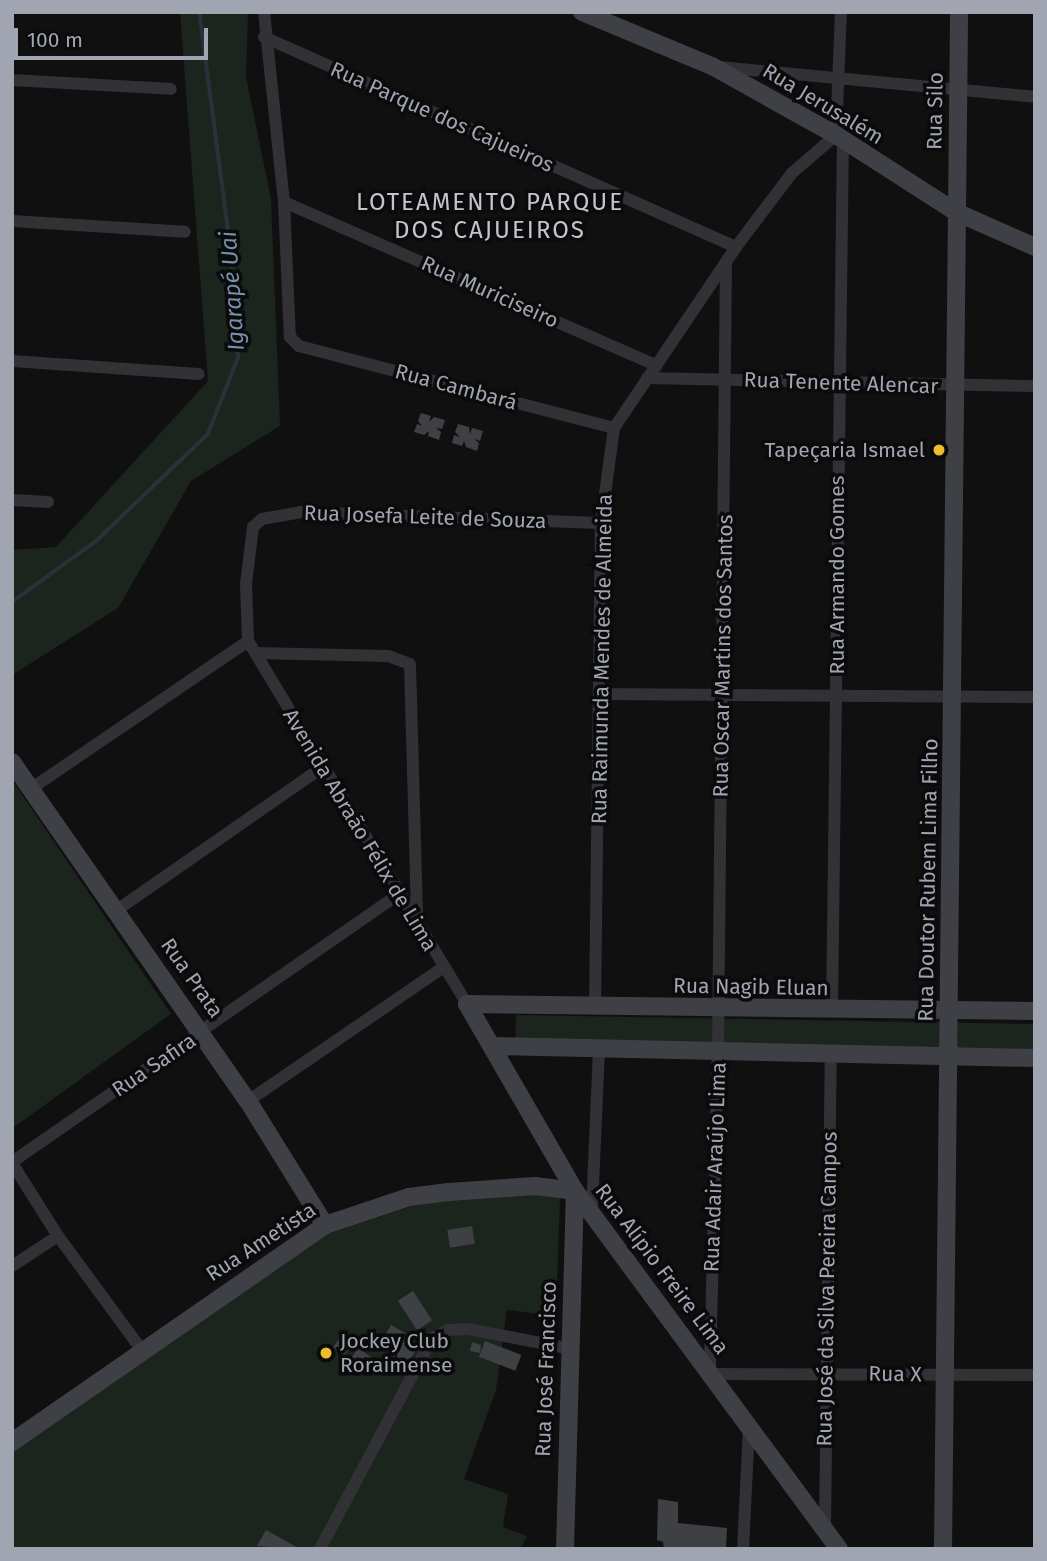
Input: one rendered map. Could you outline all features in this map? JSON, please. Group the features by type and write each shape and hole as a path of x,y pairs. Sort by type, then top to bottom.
{"street":[{"path":"264,12 264,37 284,202"},
{"name":"Rua Jerusalém","path":"582,12 712,66 839,137 956,212 1035,247"},
{"name":"Rua Armando Gomes","path":"832,1011 841,12"},
{"name":"Rua Silo","path":"956,212 959,12"},
{"name":"Rua Parque dos Cajueiros","path":"264,37 736,247"},
{"path":"712,66 958,92 1035,97"},
{"path":"12,80 171,89"},
{"name":"Rua Raimunda Mendes de Almeida","path":"595,1008 601,523 614,428 736,247 792,173 839,137"},
{"name":"Rua Cambará","path":"284,202 286,322 290,337 299,346 614,428"},
{"name":"Rua Muriciseiro","path":"284,202 657,366"},
{"name":"Rua Doutor Rubem Lima Filho","path":"943,1549 947,1374 956,212"},
{"path":"12,221 185,232"},
{"name":"Rua Oscar Martins dos Santos","path":"718,1049 726,262"},
{"path":"12,361 199,374"},
{"name":"Rua Tenente Alencar","path":"648,378 1035,386"},
{"path":"12,500 48,502"},
{"name":"Rua Josefa Leite de Souza","path":"248,640 246,584 253,527 262,519 300,512 601,523"},
{"path":"32,788 248,640"},
{"name":"Avenida Abraão Félix de Lima","path":"248,640 442,968 467,1004"},
{"path":"256,653 388,656 402,659 413,670 417,923"},
{"path":"600,694 1035,697"},
{"name":"Rua Prata","path":"12,762 202,1032 325,1225"},
{"path":"117,910 323,767"},
{"name":"Rua Safira","path":"12,1162 399,894"},
{"path":"248,1101 442,968"},
{"name":"Rua Nagib Eluan","path":"467,1004 832,1011 1035,1011"},
{"name":"Rua Alípio Freire Lima","path":"467,1004 575,1191 592,1209 839,1549"},
{"path":"492,1046 598,1050 831,1051 1035,1058"},
{"name":"Rua Adair Araújo Lima","path":"712,1372 718,1049"},
{"path":"592,1209 598,1050"},
{"name":"Rua José da Silva Pereira Campos","path":"825,1527 824,1373 831,1051"},
{"path":"12,1162 58,1236 141,1349"},
{"path":"575,1191 587,1191 594,1175"},
{"name":"Rua Ametista","path":"12,1442 141,1349 325,1225 409,1198 449,1192 535,1186 575,1191"},
{"name":"Rua José Francisco","path":"565,1549 567,1348 575,1191"},
{"path":"12,1266 58,1236"},
{"path":"320,1549 432,1338 448,1329 468,1329 567,1348"},
{"name":"Rua X","path":"712,1372 1035,1375"},
{"path":"743,1549 748,1425"}],"shaded area":[{"path":"180,12 248,12 246,77 271,199 280,426 191,481 118,608 12,675 12,550 56,547 208,381"},
{"path":"12,780 171,1014 14,1127 12,1126"},
{"path":"516,1015 1035,1024 1034,1052 516,1043"},
{"name":"Jockey Club Roraimense","path":"520,1193 560,1196 556,1316 507,1310 496,1390 464,1479 508,1494 503,1527 527,1536 520,1549 12,1549 12,1450 330,1232 425,1202"}],"building":[{"path":"421,413 431,416 429,422 434,417 445,420 442,429 436,428 441,432 439,440 428,436 429,431 424,435 414,432 417,424 422,426 418,421"},
{"path":"458,424 469,427 470,434 472,428 483,431 480,441 474,439 479,443 477,451 466,447 464,441 462,446 452,443 454,435 460,437 455,432"},
{"path":"472,1226 475,1244 450,1248 447,1230"},
{"path":"413,1291 432,1320 417,1330 398,1301"},
{"path":"391,1325 414,1338 409,1345 416,1350 408,1363 379,1346"},
{"path":"344,1332 355,1340 344,1356 333,1347"},
{"path":"485,1341 521,1355 515,1371 479,1357"},
{"path":"472,1342 481,1345 480,1353 470,1351"},
{"path":"358,1348 371,1357 363,1369 349,1360"},
{"path":"658,1499 678,1502 678,1523 727,1528 726,1549 664,1549 663,1542 657,1540"},
{"path":"266,1530 300,1549 257,1546"}],"waterway":[{"name":"Igarapé Uai","path":"12,602 95,542 208,434 238,358 228,231 199,12"}],"place":[{"name":"Tapeçaria Ismael","path":"939,450"},
{"name":"Jockey Club Roraimense","path":"326,1353"}],"district":[{"name":"LOTEAMENTO PARQUE DOS CAJUEIROS","path":"490,217"}]}
